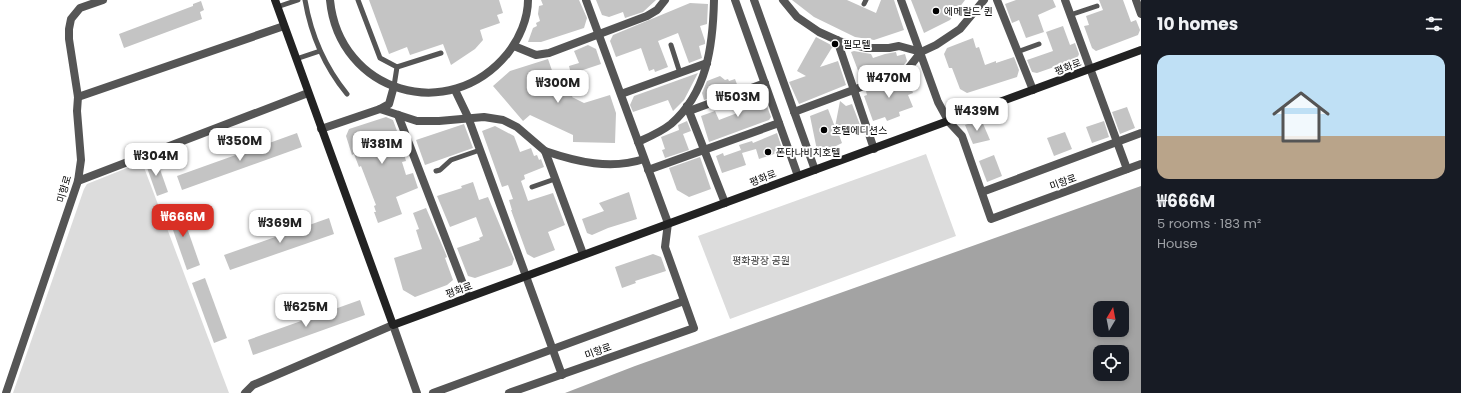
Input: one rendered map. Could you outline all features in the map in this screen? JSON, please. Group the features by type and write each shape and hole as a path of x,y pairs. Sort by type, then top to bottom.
{"street":[{"name":"미항로","path":"6,393 78,181 81,160 77,111 78,97 69,39 72,19 80,8 103,0"},
{"path":"330,0 332,18 344,46 364,70 406,91 422,93 455,90 478,81 498,66 514,46 524,26 528,0"},
{"path":"433,393 684,301 665,247 668,223 586,0"},
{"path":"514,46 536,55 549,53 647,16 656,10 665,0"},
{"path":"638,142 670,125 688,109 700,87 707,63 712,34 714,0"},
{"path":"735,0 798,176"},
{"path":"754,0 815,170"},
{"path":"783,0 797,17 819,32 837,40 866,48 889,48 899,46 921,52"},
{"path":"901,0 938,102 949,122 962,136 982,192 1141,134"},
{"path":"794,112 907,70 921,52 936,45 960,29 984,0"},
{"path":"997,0 1033,90"},
{"path":"1065,0 1127,169"},
{"path":"1136,0 1141,14"},
{"path":"276,4 417,393"},
{"path":"78,97 284,26"},
{"path":"837,40 874,149"},
{"name":"평화로","path":"393,325 583,254 949,122 1141,50"},
{"path":"620,94 707,63"},
{"path":"688,109 765,83"},
{"path":"321,129 380,109 388,104 394,86"},
{"path":"455,90 468,117 562,374"},
{"path":"78,181 308,93"},
{"path":"380,109 417,120 439,121 484,116 503,120 517,128 545,152 574,161 592,164 609,164 644,159"},
{"path":"688,109 725,203"},
{"path":"398,115 468,297"},
{"path":"648,170 779,124"},
{"path":"545,152 583,254"},
{"name":"미항로","path":"982,192 991,219 1141,164"},
{"name":"미항로","path":"510,393 694,328 684,301"},
{"path":"245,393 253,385 393,325"}],"lane":[{"path":"276,4 298,0"},
{"path":"305,0 320,51 335,78 347,94"},
{"path":"358,0 380,58 398,67 441,53"},
{"path":"1070,15 1097,6"},
{"path":"1017,52 1039,44"},
{"path":"671,45 680,73"},
{"path":"296,59 320,51"},
{"path":"394,86 398,67"},
{"path":"436,171 440,170 451,160 480,150"},
{"path":"532,188 555,179"}],"green space":[{"name":"평화광장 공원","path":"926,154 956,236 730,319 698,236"},
{"path":"142,162 229,393 13,393 84,189 87,184"}],"shaded area":[{"path":"1141,186 1141,393 565,393 635,366"}],"building":[{"path":"369,0 499,0 503,13 497,15 500,23 480,30 483,40 475,49 451,65 443,44 410,55 407,47 389,54"},
{"path":"541,0 579,0 587,18 584,28 541,42 528,42 533,28 537,26 536,23 540,21 538,14 539,6 543,5"},
{"path":"596,0 656,0 643,12 625,18 623,12 609,17 602,15"},
{"path":"792,0 847,0 876,13 881,0 894,0 904,30 874,40 855,37 814,17"},
{"name":"에메랄드 퀸","path":"911,0 965,0 950,20 924,33"},
{"path":"1016,0 1053,0 1056,7 1038,15 1044,32 1026,38 1019,20 1012,23 1005,4"},
{"path":"1099,0 1123,0 1131,22 1136,20 1140,30 1138,35 1096,51 1092,48 1084,26 1089,25 1086,16 1103,10"},
{"path":"201,1 204,10 200,12 202,19 124,48 119,34 193,6 193,4"},
{"path":"690,3 708,4 707,24 700,26 705,41 705,44 699,46 702,58 689,63 678,33 658,41 668,67 655,72 654,69 649,71 641,48 616,57 610,41 613,35"},
{"path":"1063,26 1070,45 1075,43 1079,54 1077,59 1037,73 1032,72 1027,60 1053,51 1046,32"},
{"path":"816,37 833,46 820,67 838,61 846,85 799,104 789,82 806,76 797,71"},
{"path":"973,38 976,48 979,47 985,65 1014,57 1019,70 1017,77 967,93 960,89 952,68 949,68 944,54 947,48"},
{"path":"588,45 596,49 601,64 571,74 569,66 579,63 574,51"},
{"path":"854,51 871,54 873,58 896,52 897,56 905,54 907,61 903,66 862,81 851,52"},
{"path":"548,59 555,79 552,80 575,91 572,97 584,103 610,95 616,113 615,143 573,142 573,135 530,115 523,121 493,86 510,71"},
{"path":"698,73 684,100 673,111 668,100 633,112 630,105 634,96"},
{"path":"720,76 725,80 728,79 729,81 735,79 738,87 704,100 702,93 707,81"},
{"path":"907,76 913,93 908,95 913,107 899,112 900,116 887,121 885,117 873,121 864,96 867,95 866,91"},
{"path":"761,90 771,117 769,120 709,142 701,116 715,111 719,120 745,110 741,98"},
{"path":"840,101 846,106 852,104 862,130 853,134 851,131 839,135 842,143 818,155 810,116 828,109 835,127"},
{"path":"1127,107 1135,128 1120,134 1112,112"},
{"path":"386,117 393,120 405,153 406,161 402,162 406,175 413,173 418,188 396,197 402,214 378,223 374,212 376,212 374,206 376,205 361,166 359,167 354,154 352,155 346,136 349,129"},
{"path":"981,119 990,140 973,144 965,125"},
{"path":"687,121 691,131 683,134 689,150 665,158 662,150 665,149 661,137 679,130 678,125"},
{"path":"1104,121 1109,137 1092,143 1086,127"},
{"path":"464,124 473,148 425,165 416,140"},
{"path":"495,126 514,136 520,152 531,148 534,156 537,155 539,160 541,159 544,167 524,175 525,179 521,181 528,201 553,193 565,225 548,232 555,250 534,258 527,254 511,210 509,200 513,199 508,185 502,187 482,131"},
{"path":"1065,132 1072,149 1054,156 1047,138"},
{"path":"297,133 302,147 182,190 177,176"},
{"name":"폰타나비치호텔","path":"777,133 783,151 759,159 756,149 742,153 746,165 722,173 716,156 723,153 724,156 741,150 739,145 752,141 753,143"},
{"path":"994,155 1002,176 987,182 979,161"},
{"path":"700,157 711,189 689,197 677,190 669,168"},
{"path":"156,158 168,192 157,196 145,162"},
{"path":"473,182 479,200 488,197 514,259 512,265 475,278 468,276 457,248 480,240 479,238 483,236 476,217 450,227 437,196 462,188 461,186"},
{"path":"629,192 637,219 608,228 592,235 587,233 582,219 604,211 599,203"},
{"path":"179,205 200,265 187,270 166,210"},
{"path":"426,208 447,257 445,258 453,280 447,285 415,297 403,290 394,258 422,249 416,230 419,229 413,213"},
{"path":"329,218 334,234 230,270 224,255"},
{"path":"653,254 661,257 666,271 635,281 636,283 622,288 615,267"},
{"path":"205,278 227,338 214,343 192,283"},
{"path":"360,300 365,315 253,355 248,340"}],"place":[{"name":"에메랄드 퀸","path":"936,11"},
{"name":"필모텔","path":"835,44"},
{"name":"호텔에디션스","path":"824,130"},
{"name":"폰타나비치호텔","path":"768,152"}]}
